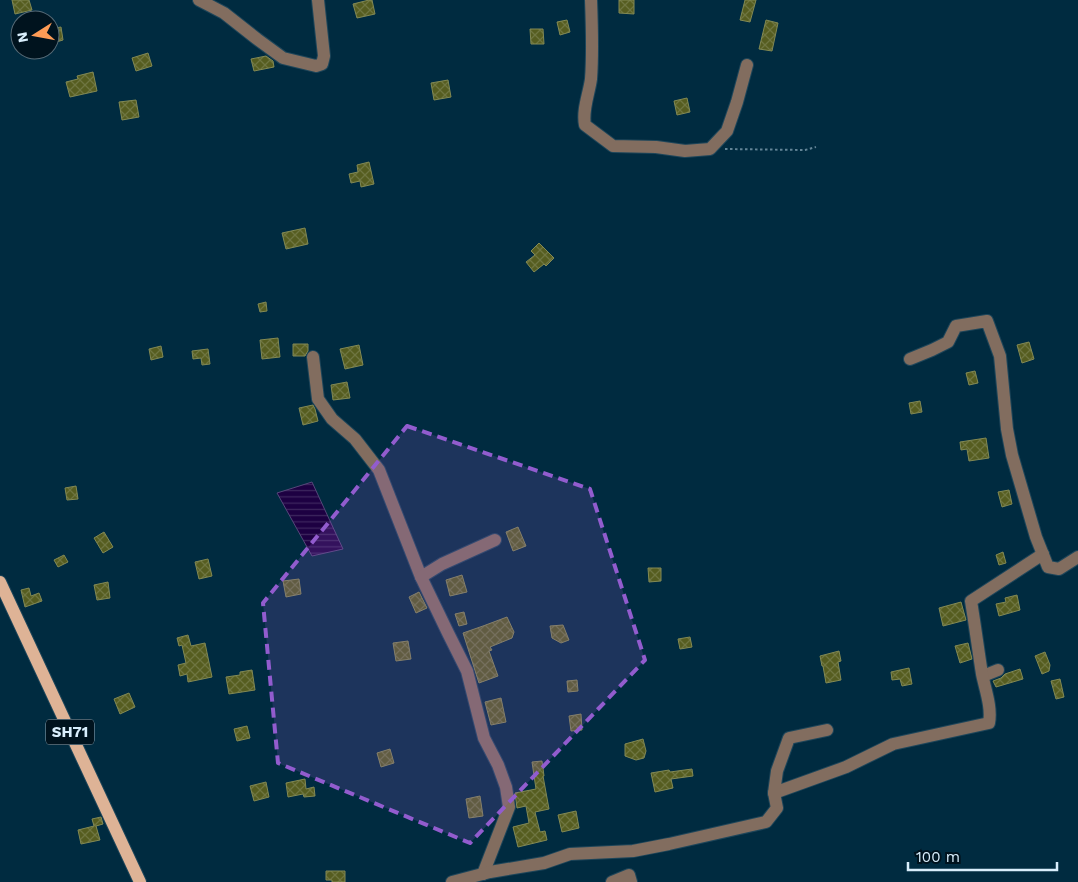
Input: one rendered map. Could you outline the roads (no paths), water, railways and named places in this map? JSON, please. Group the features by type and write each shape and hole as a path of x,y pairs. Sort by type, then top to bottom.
{"main road":[{"name":"SH71","path":"0,582 140,882"}],"street":[{"path":"199,0 224,13 283,58 316,66 322,64 324,56 318,0"},
{"path":"591,0 591,70 584,118 585,126 613,146 656,147 686,151 710,149 727,131 747,65"},
{"path":"910,359 948,342 956,326 987,321 1000,356 1007,429 1012,455 1036,537 1048,567 1059,569 1078,557"},
{"path":"313,357 318,399 332,419 355,439 379,470 421,577 467,671 484,738 498,765 506,787 509,808 483,874"},
{"path":"421,577 442,564 496,540"},
{"path":"774,792 846,767 893,744 988,723 990,719 988,700 971,601 1043,554"},
{"path":"983,676 998,670"},
{"path":"452,882 483,874 544,863 570,854 633,851 766,822 777,808 774,792 777,771 789,738 827,730"},
{"path":"612,882 629,875 631,882"}]}
